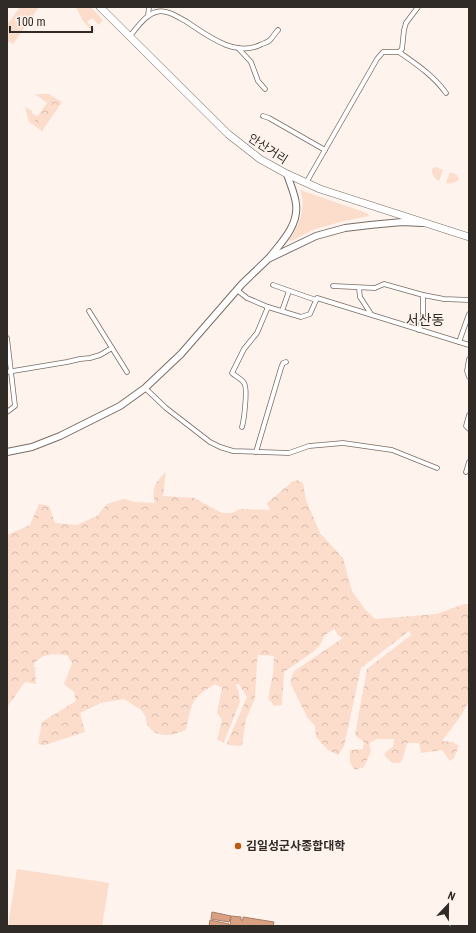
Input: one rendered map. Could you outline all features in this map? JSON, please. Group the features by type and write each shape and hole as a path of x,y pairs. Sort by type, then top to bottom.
{"main road":[{"name":"안산거리","path":"100,7 228,134 260,159 306,183 469,237"},
{"path":"7,452 32,447 60,436 120,406 145,388 181,354 237,290 268,259 290,229 296,213 296,204 293,189 287,174"},
{"path":"268,259 316,236 345,228 402,222 428,224"}],"street":[{"path":"148,16 149,7"},
{"path":"398,52 402,49 406,23 418,7"},
{"path":"129,37 148,16 156,12 166,11 203,33 237,48 244,49 256,47 269,41 278,30"},
{"path":"237,48 251,62 258,81 265,89"},
{"path":"306,183 377,59 383,52 398,52 426,71 446,93"},
{"path":"263,116 325,150"},
{"path":"333,286 375,288 384,284 423,296 469,300"},
{"path":"272,285 316,300 317,298 469,345"},
{"path":"359,288 360,297 371,314"},
{"path":"237,290 247,298 268,307 301,317 310,314 316,300"},
{"path":"282,311 289,291"},
{"path":"420,330 423,317 423,296"},
{"path":"242,427 245,402 245,385 244,382 232,373 244,349 257,333 268,307"},
{"path":"89,311 127,372"},
{"path":"459,342 469,314"},
{"path":"7,338 9,372 16,406 7,412"},
{"path":"9,372 90,358 100,355 112,348"},
{"path":"469,359 467,371 469,377"},
{"path":"256,452 281,368 283,363 286,362"},
{"path":"145,388 166,408 210,442 233,451 289,452 309,446 343,443 392,450 437,468"},
{"path":"469,415 466,426 469,429"},
{"path":"466,472 469,462"}],"green space":[{"path":"20,7 39,7 13,44 7,41 7,25"},
{"path":"76,7 91,7 103,20 99,25 92,18 87,22 95,30 93,32 83,21"},
{"path":"35,94 49,94 52,96 47,103"},
{"path":"52,96 62,102 42,131 32,124"},
{"path":"25,107 38,117 32,124 29,122"},
{"path":"435,167 443,170 439,181 432,173 432,169"},
{"path":"450,172 457,175 459,179 453,183 446,183"},
{"path":"300,190 367,213 369,216 315,229 291,241 289,240 299,223 301,216 303,203"},
{"path":"166,472 163,496 194,498 222,513 232,513 240,509 270,510 267,503 292,482 298,480 303,483 306,500 320,533 343,558 352,591 364,608 375,619 437,614 464,604 469,604 469,701 460,717 442,741 453,742 459,746 454,758 450,761 442,750 421,753 419,743 407,743 400,763 392,763 384,755 393,747 394,739 377,739 369,743 371,751 364,767 355,770 350,763 350,750 363,749 364,742 355,735 367,669 411,635 409,631 361,668 344,746 338,755 328,750 316,737 315,726 307,717 290,682 294,671 343,638 339,636 334,629 325,635 320,645 313,652 284,672 282,705 274,706 268,698 273,674 274,656 258,655 255,699 246,719 242,746 228,745 227,743 247,697 239,684 236,685 240,702 224,742 217,740 222,720 217,713 222,688 215,684 201,693 194,702 191,707 186,730 179,733 164,735 151,730 146,722 146,717 141,710 124,699 101,703 80,713 85,732 45,745 38,743 42,722 76,701 74,692 64,684 72,663 67,655 58,654 41,657 34,664 34,667 37,668 35,670 36,684 25,682 7,707 7,535 30,525 39,504 49,506 55,523 77,525 97,516 107,504 124,499 135,502 155,503 153,494 155,486"},
{"path":"17,869 109,883 102,926 8,926"}],"shaded area":[{"path":"212,912 231,916 229,922 211,919"},
{"path":"231,916 241,917 241,920 243,920 243,917 274,922 273,926 230,926"},
{"path":"210,920 229,924 229,926 209,926"}],"place":[{"name":"김일성군사종합대학","path":"238,846"}],"district":[{"name":"서산동","path":"425,320"}]}
